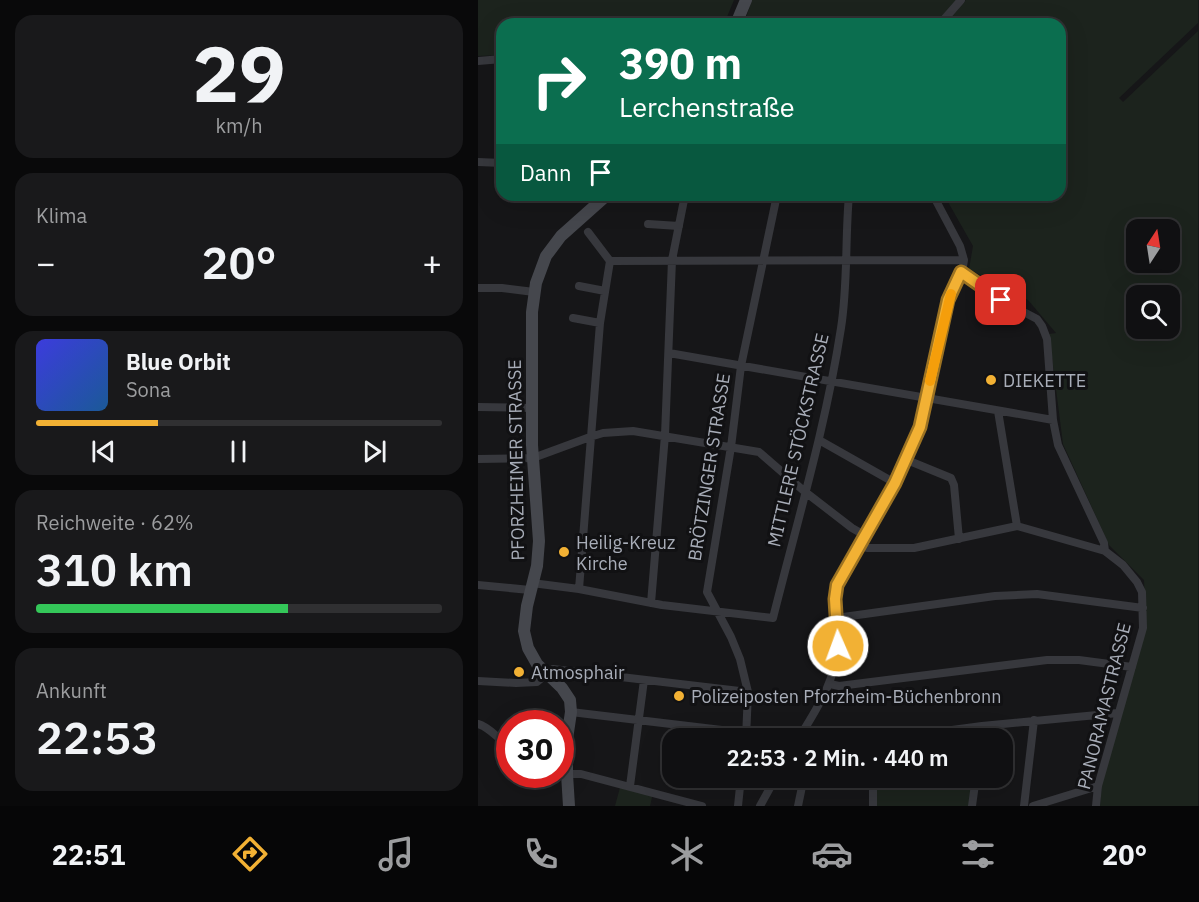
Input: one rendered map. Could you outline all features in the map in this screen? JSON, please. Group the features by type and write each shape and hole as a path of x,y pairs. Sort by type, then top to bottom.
{"main road":[{"path":"738,18 746,0"},
{"name":"PFORZHEIMER STRASSE","path":"571,710 566,692 545,674 532,656 525,640 524,620 537,566 539,541 533,458 534,292 542,265 555,243 600,201"},
{"name":"PFORZHEIMER STRASSE","path":"567,788 569,806"}],"street":[{"path":"945,18 961,0"},
{"path":"478,61 496,60"},
{"path":"478,162 496,163"},
{"path":"651,603 665,435 672,260 684,201"},
{"name":"BRÖTZINGER STRASSE","path":"746,728 748,692 740,659 707,592 731,447 741,366 776,201"},
{"name":"MITTLERE STÖCKSTRASSE","path":"717,613 773,618 819,440 842,325 849,201"},
{"path":"805,728 830,684 838,646 837,585 895,483 920,427 948,300 964,260 960,246 936,201"},
{"path":"648,224 679,226"},
{"path":"579,589 600,323 610,261 588,232"},
{"path":"610,261 964,260"},
{"name":"PANORAMASTRASSE","path":"961,272 1001,300 1038,319 1045,332 1053,420 1058,444 1104,543 1105,551 1123,565 1142,592 1143,628 1098,786 1096,806"},
{"path":"579,286 605,291"},
{"path":"478,288 534,292"},
{"path":"573,318 600,323"},
{"path":"668,353 1053,420"},
{"path":"478,406 532,408"},
{"path":"998,411 1016,526"},
{"path":"478,459 533,458 590,436 632,431 759,452 804,491 865,536"},
{"path":"819,440 895,483"},
{"path":"907,460 950,478 954,485 958,539"},
{"path":"859,546 914,548 1016,526 1105,551"},
{"path":"478,585 579,589 717,613"},
{"path":"836,618 995,596 1037,594 1143,608"},
{"path":"830,684 839,686 1047,660 1079,660 1132,667"},
{"path":"478,681 537,682 553,669 748,692"},
{"path":"630,786 644,680"},
{"path":"574,712 692,728"},
{"path":"967,728 1118,713"},
{"path":"1024,806 1034,720"},
{"path":"478,724 483,725 496,737"},
{"path":"574,770 581,774 702,806"},
{"path":"1033,806 1098,786"},
{"path":"738,806 740,788"},
{"path":"760,806 770,788"},
{"path":"798,806 802,788"},
{"path":"873,788 873,806"},
{"path":"972,806 974,788"}],"shaded area":[{"path":"478,0 734,0 726,18 496,18 496,55 478,56"},
{"path":"752,0 957,0 940,18 746,18"},
{"path":"966,0 1198,0 1198,23 1119,98 1123,102 1198,31 1198,806 1100,806 1102,783 1146,625 1144,580 1109,545 1063,444 1049,334 1056,333 1028,300 969,269 973,246 947,201 1066,201 1066,18 950,18"},
{"path":"621,784 653,793 650,806 615,806"},
{"path":"875,788 971,788 969,806 875,806"}],"slow traffic":[{"path":"930,381 951,294"}],"place":[{"name":"DIEKETTE","path":"991,380"},
{"name":"Heilig-Kreuz Kirche","path":"564,552"},
{"name":"Atmosphair","path":"519,672"},
{"name":"Polizeiposten Pforzheim-Büchenbronn","path":"679,696"}],"route":[{"path":"838,646 835,599 837,585 907,460 920,427 948,300 961,272 1001,300"}]}
